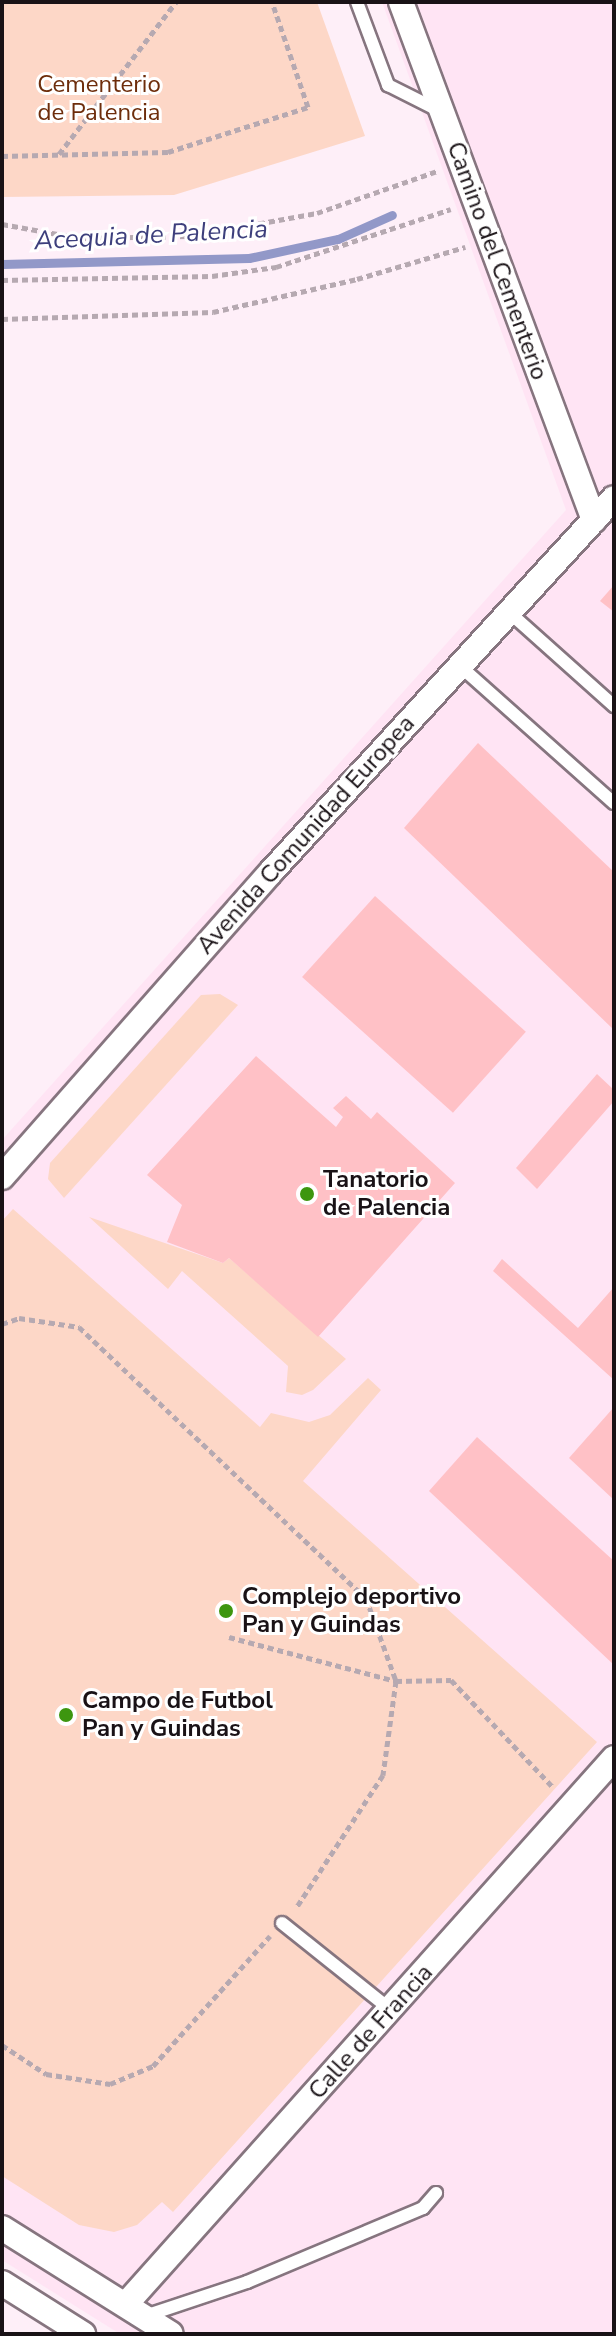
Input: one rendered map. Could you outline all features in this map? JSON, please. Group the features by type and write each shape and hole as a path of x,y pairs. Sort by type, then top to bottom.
{"street":[{"name":"Camino del Cementerio","path":"401,2 594,520"},
{"name":"Avenida Comunidad Europea","path":"2,1177 614,498"},
{"name":"Calle de Francia","path":"136,2310 391,2010 614,1758"},
{"path":"2,2228 171,2334"},
{"path":"2,2283 83,2334"}],"lane":[{"path":"357,2 388,85 442,112"},
{"path":"510,613 614,706"},
{"path":"460,666 614,803"},
{"path":"282,1923 391,2010"},
{"path":"136,2310 247,2282 408,2215 436,2193"}],"path":[{"path":"58,155 176,2"},
{"path":"2,156 168,152 308,107 272,2"},
{"path":"2,224 80,238 190,236 317,213 461,163"},
{"path":"2,280 212,276 276,267 475,201"},
{"path":"2,319 213,312 357,279 489,240"},
{"path":"2,1324 19,1318 79,1327 366,1598 396,1681 383,1775 282,1923 153,2066 110,2084 46,2074 2,2045"},
{"path":"229,1637 396,1681 451,1680 571,1806"}],"shaded area":[{"path":"382,2 614,2 614,2334 120,2334 2,2260 2,1140 566,510"}],"green space":[{"name":"Cementerio de Palencia","path":"2,2 317,2 365,136 174,195 2,197"},
{"path":"220,994 238,1005 64,1198 48,1179 50,1163 201,995"},
{"name":"Complejo deportivo Pan y Guindas","path":"13,1209 260,1427 271,1413 309,1422 330,1415 368,1378 381,1390 303,1481 597,1742 173,2212 162,2202 137,2225 114,2232 79,2225 2,2176 2,1221"},
{"path":"89,1217 223,1263 229,1258 346,1359 313,1390 302,1395 286,1392 288,1366 182,1271 168,1289"}],"building":[{"path":"614,585 614,612 600,601"},
{"path":"478,743 614,872 614,1030 404,828"},
{"path":"375,896 526,1032 453,1113 302,977"},
{"name":"Tanatorio de Palencia","path":"256,1056 336,1127 343,1117 333,1108 346,1096 371,1119 377,1112 455,1183 318,1337 229,1258 223,1263 167,1242 182,1205 147,1175"},
{"path":"597,1074 614,1090 614,1101 537,1189 516,1168"},
{"path":"502,1259 578,1328 614,1287 614,1380 493,1271"},
{"path":"614,1407 614,1500 569,1458"},
{"path":"477,1437 614,1561 614,1665 429,1491"}],"waterway":[{"name":"Acequia de Palencia","path":"2,264 249,258 338,239 392,215"}],"place":[{"name":"Tanatorio de Palencia","path":"307,1194"},
{"name":"Complejo deportivo Pan y Guindas","path":"226,1611"},
{"name":"Campo de Futbol Pan y Guindas","path":"66,1715"}]}
